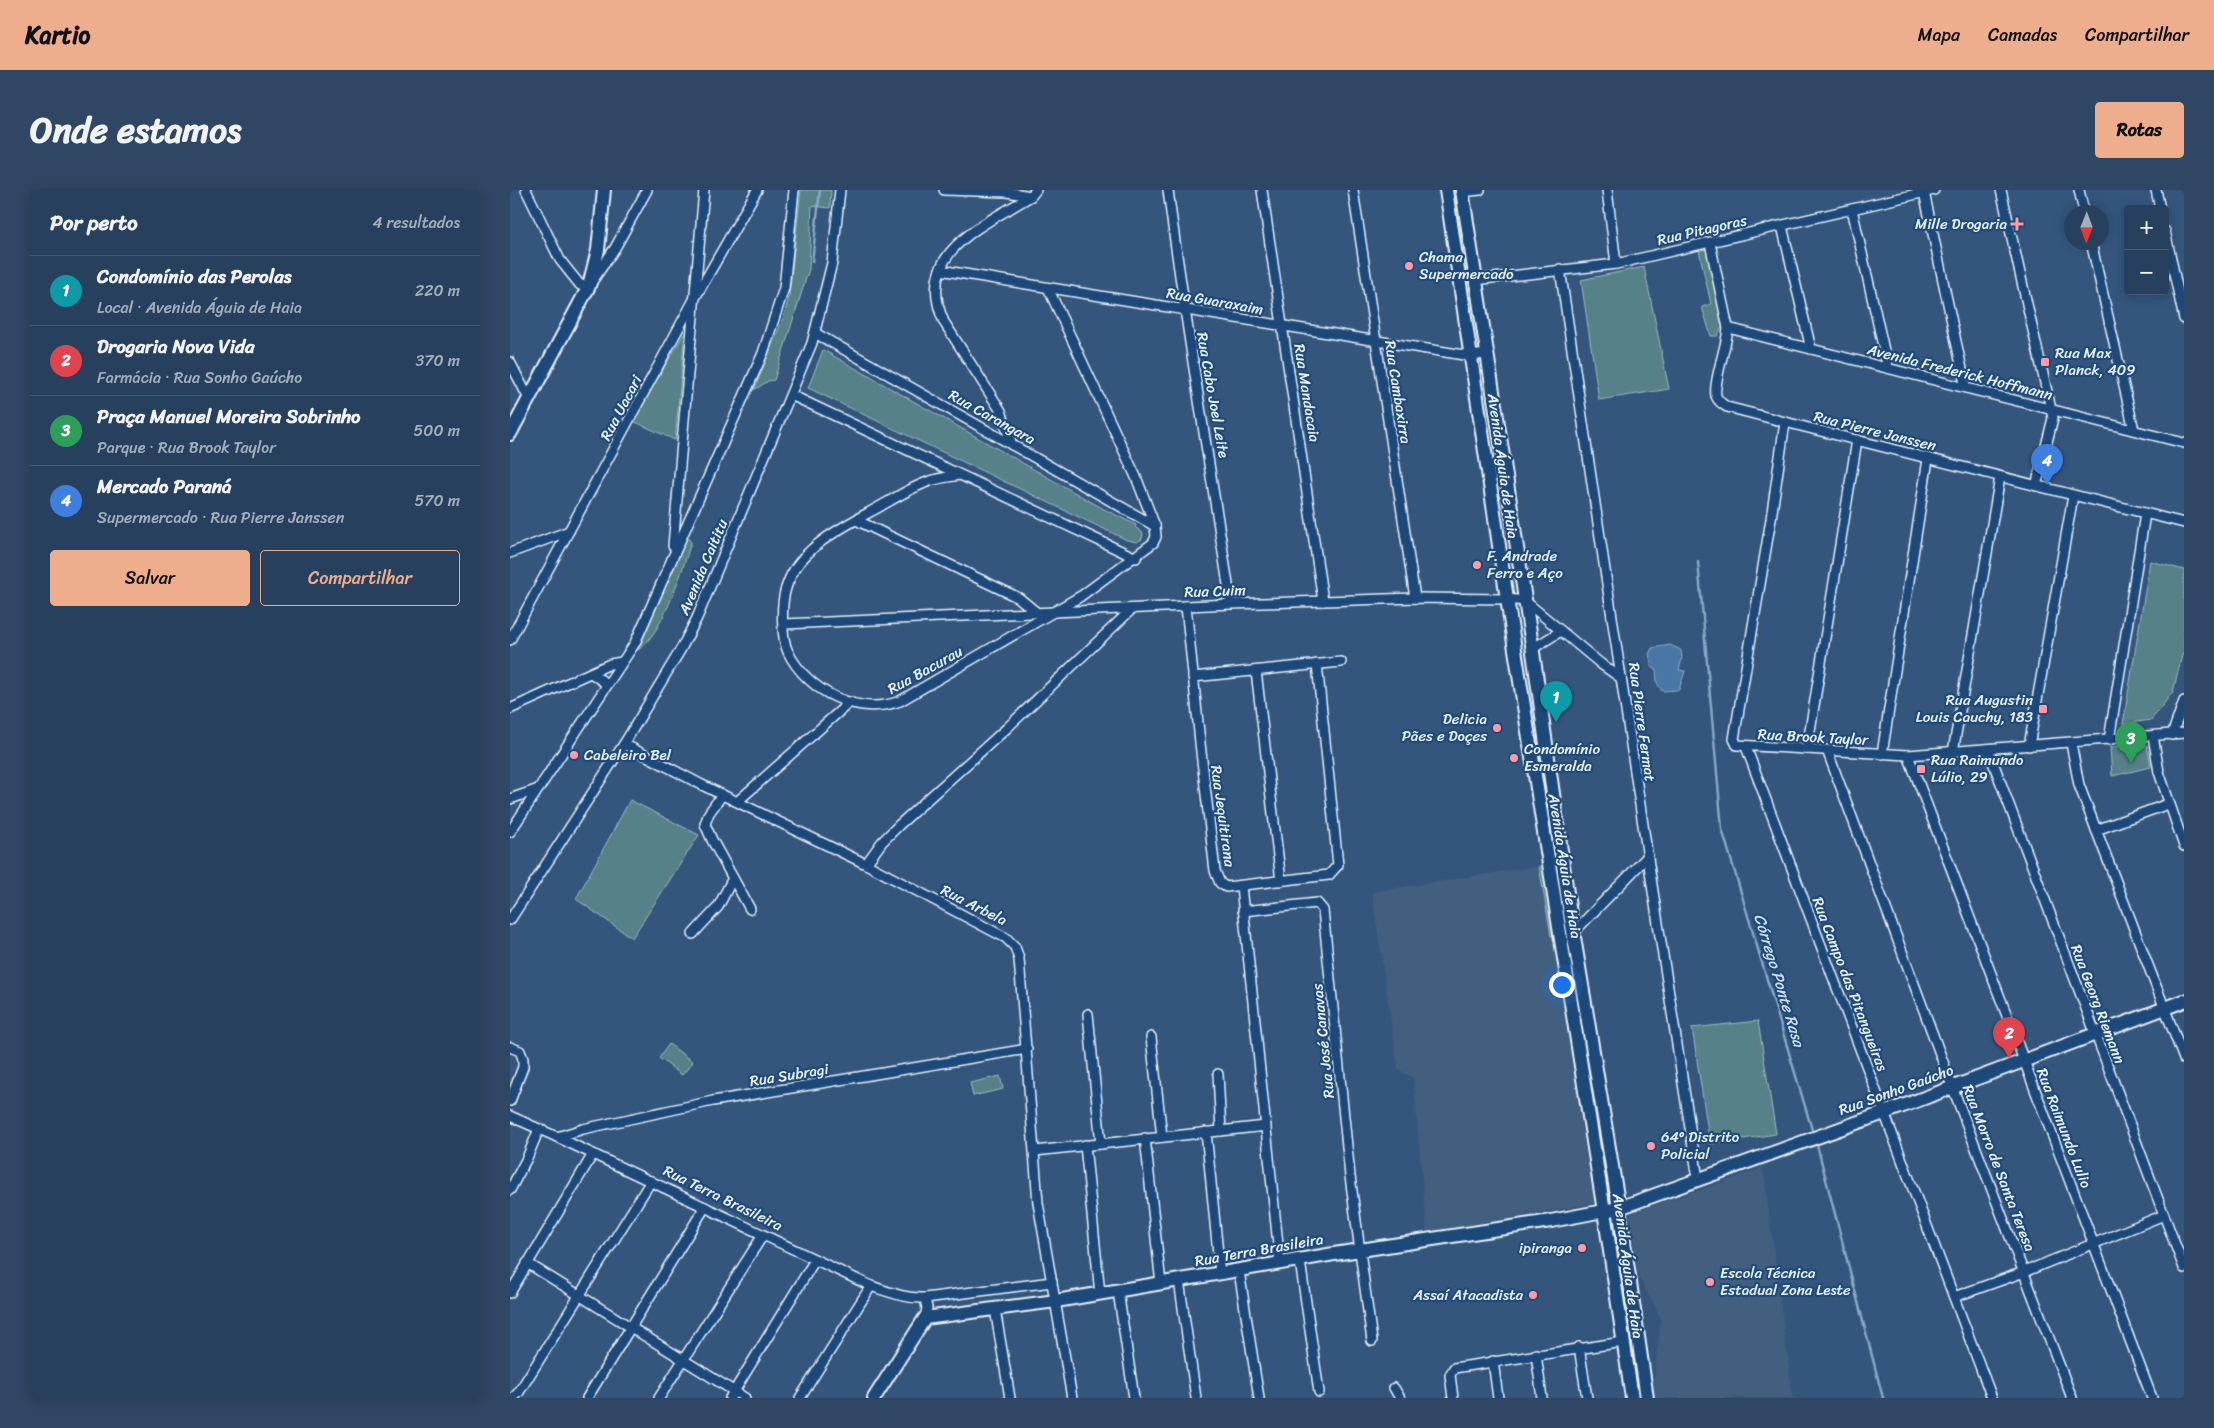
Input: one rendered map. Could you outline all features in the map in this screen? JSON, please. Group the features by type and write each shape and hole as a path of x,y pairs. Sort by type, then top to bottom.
{"main road":[{"path":"584,285 592,241 597,190"},
{"path":"510,434 584,285 598,250 604,190"},
{"name":"Avenida Águia de Haia","path":"1446,190 1507,599 1632,1398"},
{"name":"Avenida Águia de Haia","path":"1462,191 1474,280 1525,601 1568,901 1619,1208 1647,1398"},
{"path":"510,421 528,396"},
{"path":"1553,895 1560,904 1565,904 1568,901"},
{"name":"Rua Sonho Gaúcho","path":"1619,1208 1884,1113 1952,1086 2184,1002"},
{"name":"Rua Terra Brasileira","path":"925,1318 1056,1301 1619,1208"},
{"path":"874,1398 925,1318"}],"street":[{"path":"526,190 560,260 584,285 615,248 647,190"},
{"path":"673,554 704,190"},
{"name":"Rua Uacari","path":"510,640 696,296 757,190"},
{"name":"Avenida Caititu","path":"510,832 635,643 774,324 784,288 794,190"},
{"name":"Avenida Caititu","path":"510,920 624,744 681,649 696,618 792,395 815,333 832,263 840,190"},
{"path":"944,190 1034,193"},
{"name":"Rua Cabo Joel Leite","path":"1168,190 1231,604"},
{"name":"Rua Mandacaia","path":"1262,190 1323,601"},
{"name":"Rua Cambaxirra","path":"1353,190 1415,598"},
{"path":"1462,191 1480,190"},
{"path":"1607,190 1616,264"},
{"name":"Rua Pitagoras","path":"1474,280 1616,264 1934,190"},
{"path":"2001,190 2053,418 2036,486"},
{"path":"2079,190 2082,205"},
{"path":"2156,190 2159,205"},
{"path":"1924,192 1966,388"},
{"path":"1012,445 1001,411 944,322 936,295 940,270 953,247 1034,193"},
{"path":"1852,209 1888,368"},
{"path":"1782,226 1811,348"},
{"name":"Rua Pierre Janssen","path":"1710,243 1728,328 1727,342 1716,386 1716,395 1720,403 1727,407 1928,459 2184,523"},
{"path":"2093,250 2134,430"},
{"path":"2169,250 2184,319"},
{"name":"Rua Pierre Fermat","path":"1560,269 1698,1179"},
{"name":"Rua Guaraxaim","path":"940,270 1470,356 1486,354"},
{"path":"1048,288 1136,477 1155,526"},
{"name":"Avenida Frederick Hoffmann","path":"1728,328 2184,442"},
{"name":"Rua Carangara","path":"815,333 1155,526"},
{"path":"510,362 528,396"},
{"path":"792,395 1136,558"},
{"name":"Rua Brook Taylor","path":"1785,422 1771,520 1734,739 1737,745 1908,756 2184,733"},
{"path":"1807,749 1857,440"},
{"path":"1882,754 1928,459"},
{"name":"Rua Bacurau","path":"959,475 928,482 856,520 816,546 794,572 786,587 783,602 787,649 802,673 820,689 850,702 876,706 900,702 1081,596 1136,558 1154,543 1156,537 1155,526"},
{"path":"1953,752 2000,477"},
{"path":"2029,746 2073,496"},
{"path":"677,511 688,521"},
{"path":"2109,740 2146,514"},
{"path":"856,520 1019,598 1036,612"},
{"path":"510,553 568,531"},
{"name":"Rua Cuim","path":"784,624 1132,608 1415,598 1507,599 1525,601"},
{"path":"1525,601 1622,678"},
{"name":"Rua Jequitirana","path":"1186,606 1215,870 1226,887 1329,875 1338,865 1317,664"},
{"path":"866,864 882,842 899,825 1007,728 1132,608"},
{"path":"1532,649 1561,631"},
{"path":"510,708 610,664 622,662"},
{"path":"1193,678 1341,662"},
{"path":"1256,671 1281,881"},
{"path":"591,673 607,684"},
{"path":"2172,735 2184,701"},
{"path":"738,801 850,702"},
{"path":"2153,736 2159,772 2168,804 2184,846"},
{"path":"2071,743 2079,785 2184,1059"},
{"name":"Rua Arbela","path":"624,744 722,795 738,801 866,864 1012,942 1019,959 1038,1203 1072,1398"},
{"name":"Rua Campo das Pitangueiras","path":"1746,747 1992,1398"},
{"name":"Rua Georg Riemann","path":"1988,749 2184,1268"},
{"name":"Rua Morro de Santa Teresa","path":"1827,750 1952,1086 2072,1398"},
{"name":"Rua Raimundo Lulio","path":"1908,756 2152,1398"},
{"path":"510,800 536,790"},
{"path":"722,795 709,813 705,824 750,909"},
{"path":"510,800 525,808"},
{"path":"2096,830 2168,804"},
{"path":"1573,933 1648,856"},
{"path":"694,934 718,907 733,878"},
{"path":"1240,886 1280,1264"},
{"name":"Rua José Canavas","path":"1243,911 1317,903 1322,907 1360,1252 1372,1341"},
{"path":"1088,1014 1101,1144"},
{"path":"1151,1037 1162,1137"},
{"path":"510,1047 520,1052 523,1062 510,1102"},
{"name":"Rua Subragi","path":"557,1136 713,1101 1027,1049"},
{"path":"1218,1074 1221,1130"},
{"name":"Rua Terra Brasileira","path":"510,1116 557,1136 871,1286 906,1298 925,1298 1052,1282"},
{"path":"1035,1150 1266,1126"},
{"path":"511,1186 539,1129"},
{"path":"1206,1132 1220,1274"},
{"path":"1145,1138 1161,1284"},
{"path":"1085,1145 1100,1294"},
{"path":"510,1293 593,1154"},
{"path":"513,1398 520,1392 579,1294 651,1181"},
{"path":"587,1398 705,1207"},
{"path":"1954,1297 2094,1245 2164,1215"},
{"path":"659,1398 763,1235"},
{"path":"732,1395 815,1260"},
{"path":"1300,1261 1319,1392"},
{"path":"527,1263 683,1360 732,1395 745,1398"},
{"path":"1239,1271 1259,1398"},
{"path":"1179,1280 1196,1398"},
{"path":"800,1398 871,1286"},
{"path":"1118,1291 1134,1398"},
{"path":"925,1298 927,1308 925,1318"},
{"path":"995,1309 1010,1398"},
{"path":"1453,1398 1450,1375 1454,1368 1579,1347 1623,1342"},
{"path":"1579,1347 1587,1398"},
{"path":"1536,1354 1542,1398"},
{"path":"1492,1362 1498,1398"},
{"path":"1394,1388 1400,1398"}],"shaded area":[{"path":"1670,645 1681,650 1682,659 1679,670 1685,671 1679,690 1662,691 1657,683 1656,670 1652,667 1649,654 1652,648"},
{"path":"1539,866 1551,935 1554,935 1595,1203 1427,1232 1413,1078 1398,1069 1372,892"},
{"name":"Escola Técnica Estadual Zona Leste","path":"1763,1168 1793,1398 1656,1398 1654,1382 1661,1318 1639,1277 1630,1216 1632,1213"}],"green space":[{"path":"801,190 831,190 830,208 812,206 809,269 774,380 768,381 754,390 784,316 789,296"},
{"path":"1710,243 1727,319 1717,336 1711,336 1702,307 1711,304 1698,246"},
{"path":"1644,267 1669,389 1599,400 1581,280"},
{"path":"685,332 675,440 633,421"},
{"path":"823,350 1102,508 1136,525 1135,527 1143,533 1142,539 1137,542 1127,540 808,388"},
{"path":"687,537 691,542 670,601 656,630 638,650"},
{"path":"2150,561 2184,570 2184,654 2182,655 2173,692 2151,720 2123,724"},
{"path":"2147,745 2151,767 2112,776 2110,747"},
{"path":"630,800 699,835 632,938 576,899"},
{"path":"1544,865 1554,935 1551,936 1539,866"},
{"path":"1758,1021 1776,1134 1710,1144 1692,1028"},
{"path":"669,1044 693,1062 682,1075 659,1058"},
{"path":"1000,1076 1003,1089 973,1096 970,1083"}],"waterway":[{"path":"812,262 820,190"},
{"name":"Córrego Ponte Rasa","path":"1698,562 1722,829 1813,1133"},
{"name":"Córrego Ponte Rasa","path":"1816,1141 1883,1398"}],"place":[{"name":"Mille Drogaria","path":"2017,224"},
{"name":"Chama Supermercado","path":"1409,266"},
{"name":"Rua Max Planck, 409","path":"2045,362"},
{"name":"Mercado Paraná","path":"2047,485"},
{"name":"F. Andrade Ferro e Aço","path":"1477,565"},
{"name":"Rua Augustin Louis Cauchy, 183","path":"2043,709"},
{"name":"Condomínio das Perolas","path":"1556,722"},
{"name":"Delicia Pães e Doçes","path":"1497,728"},
{"name":"Cabeleiro Bel","path":"574,755"},
{"name":"Condomínio Esmeralda","path":"1514,758"},
{"name":"Praça Manuel Moreira Sobrinho","path":"2131,763"},
{"name":"Rua Raimundo Lúlio, 29","path":"1921,769"},
{"name":"Drogaria Nova Vida","path":"2009,1058"},
{"name":"64º Distrito Policial","path":"1651,1146"},
{"name":"ipiranga","path":"1582,1248"},
{"name":"Escola Técnica Estadual Zona Leste","path":"1710,1282"},
{"name":"Assaí Atacadista","path":"1533,1295"}]}
